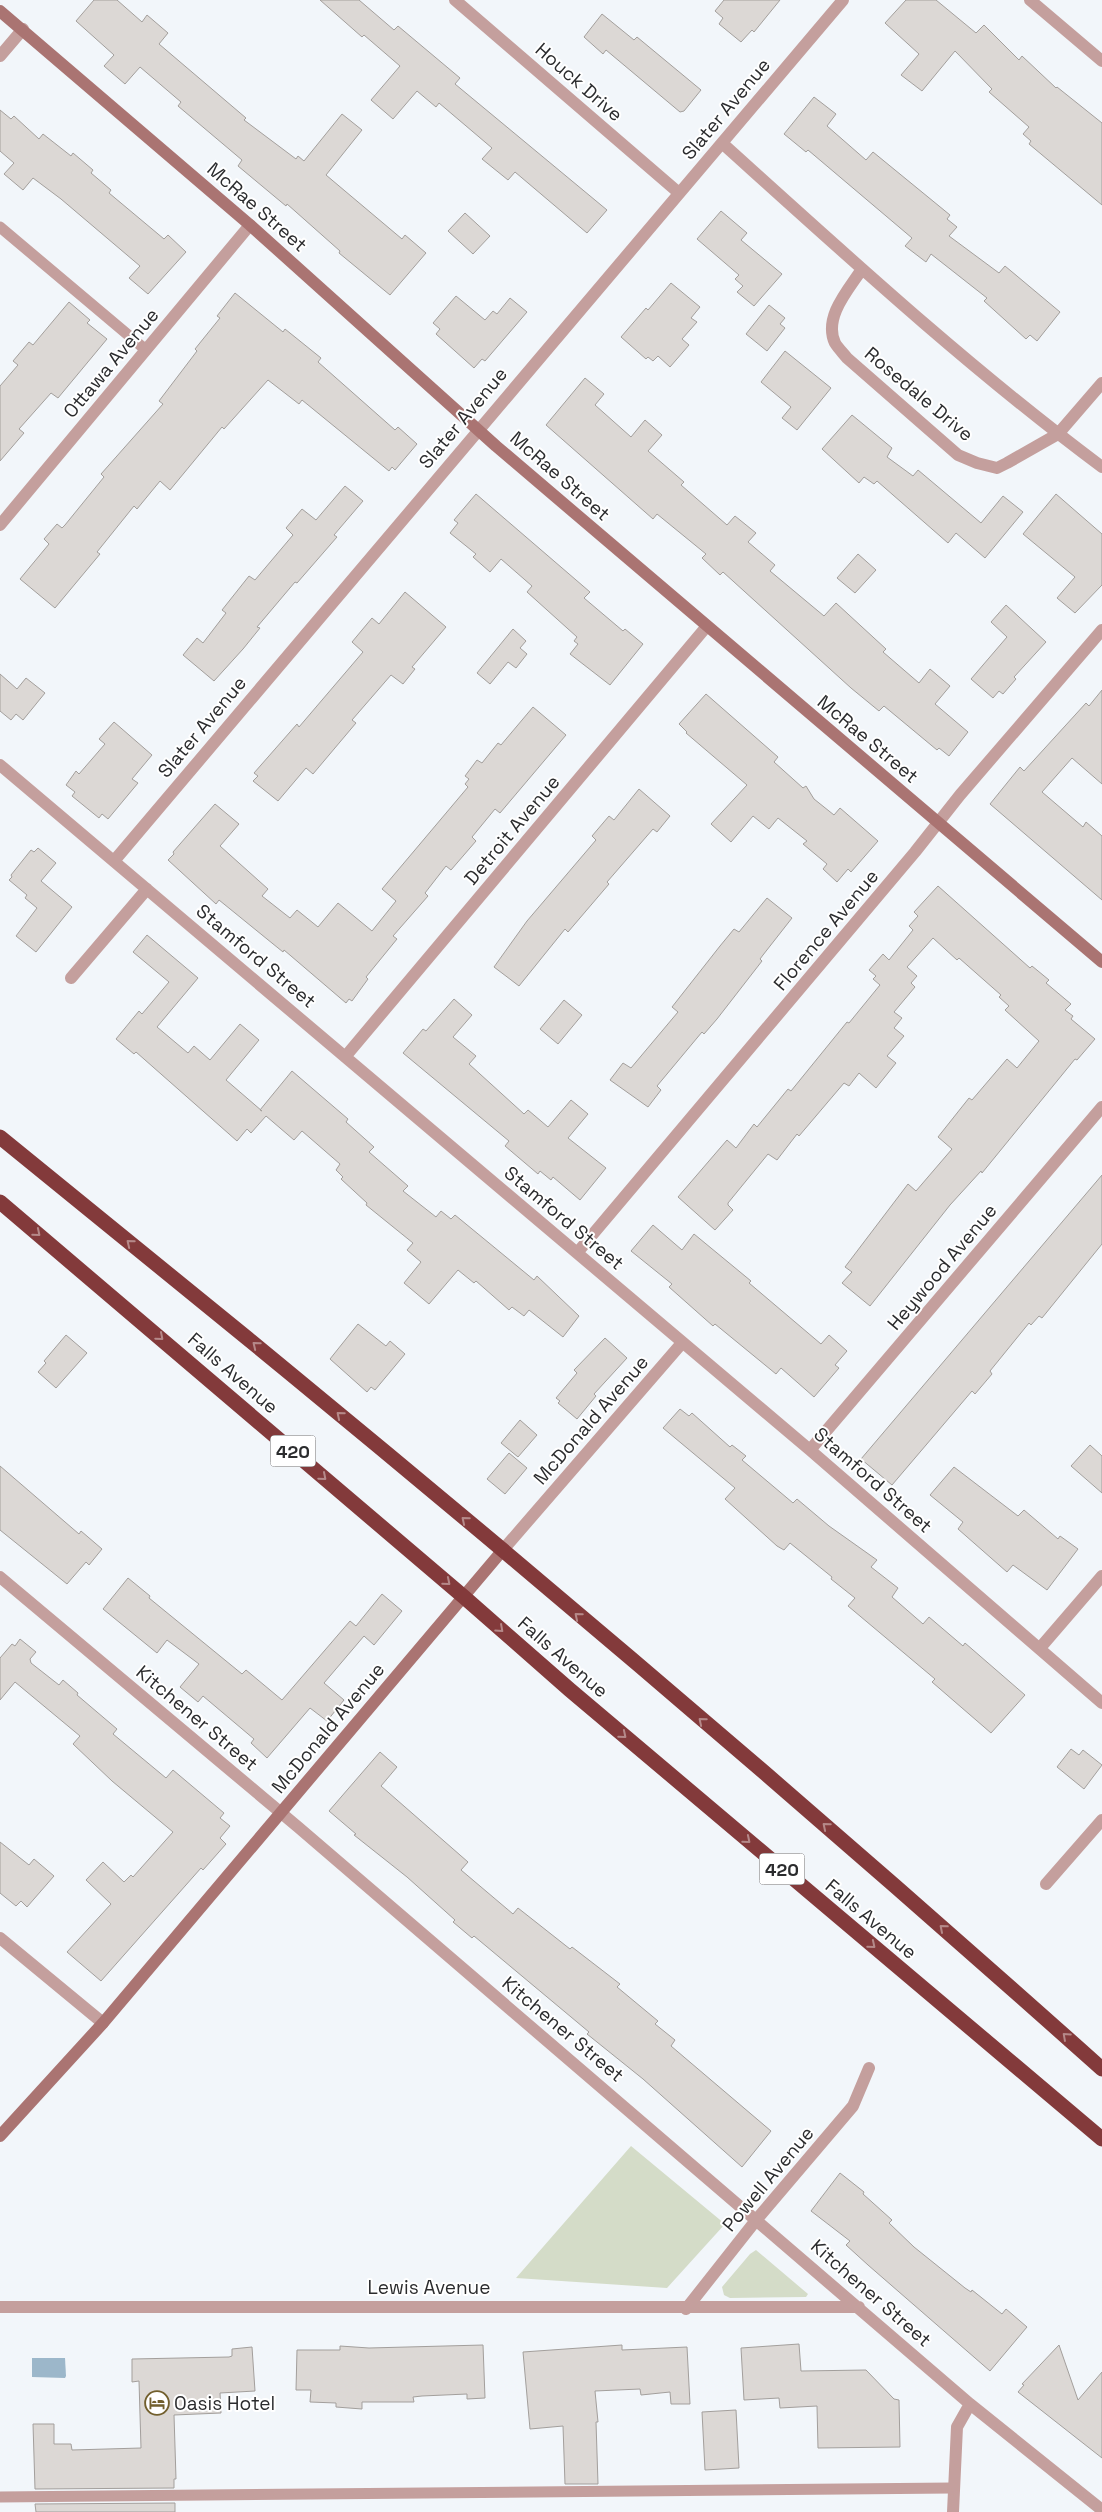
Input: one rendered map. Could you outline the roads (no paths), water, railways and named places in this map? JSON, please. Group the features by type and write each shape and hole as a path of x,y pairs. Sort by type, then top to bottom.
{"highway":[{"name":"Falls Avenue","path":"0,1138 294,1376 502,1551 870,1864 1102,2068"},
{"name":"Falls Avenue","path":"0,1202 464,1596 578,1697 1102,2139"}],"street":[{"name":"Houck Drive","path":"455,0 679,193"},
{"name":"Slater Avenue","path":"114,861 843,0"},
{"path":"1030,0 1102,61"},
{"name":"McRae Street","path":"0,10 250,225 477,430 1102,962"},
{"path":"0,56 22,29"},
{"path":"722,143 862,269 1058,434 1102,467"},
{"name":"Ottawa Avenue","path":"0,526 250,225"},
{"name":"Rosedale Drive","path":"862,269 838,308 832,329 835,343 847,358 958,454 977,463 996,468 1058,434"},
{"path":"1058,434 1102,383"},
{"name":"Detroit Avenue","path":"345,1057 707,626"},
{"name":"Florence Avenue","path":"577,1253 1102,630"},
{"name":"Stamford Street","path":"0,765 810,1450 1102,1703"},
{"path":"71,978 147,889"},
{"name":"Heywood Avenue","path":"810,1450 1102,1107"},
{"name":"McDonald Avenue","path":"0,2136 103,2023 502,1551 682,1343"},
{"path":"1040,1648 1102,1576"},
{"name":"Kitchener Street","path":"0,1577 280,1813 970,2404 1102,2510"},
{"path":"1046,1884 1102,1820"},
{"path":"0,1938 103,2023"},
{"name":"Powell Avenue","path":"686,2309 757,2220 853,2106 870,2068"},
{"name":"Lewis Avenue","path":"0,2307 590,2306 686,2309 858,2307"},
{"path":"952,2512 957,2427 970,2404"}],"lane":[{"path":"0,227 146,350"},
{"path":"0,2497 952,2488"}],"water":[{"path":"32,2358 65,2358 65,2378 32,2377"}],"place":[{"name":"Oasis Hotel","path":"157,2403"}]}
